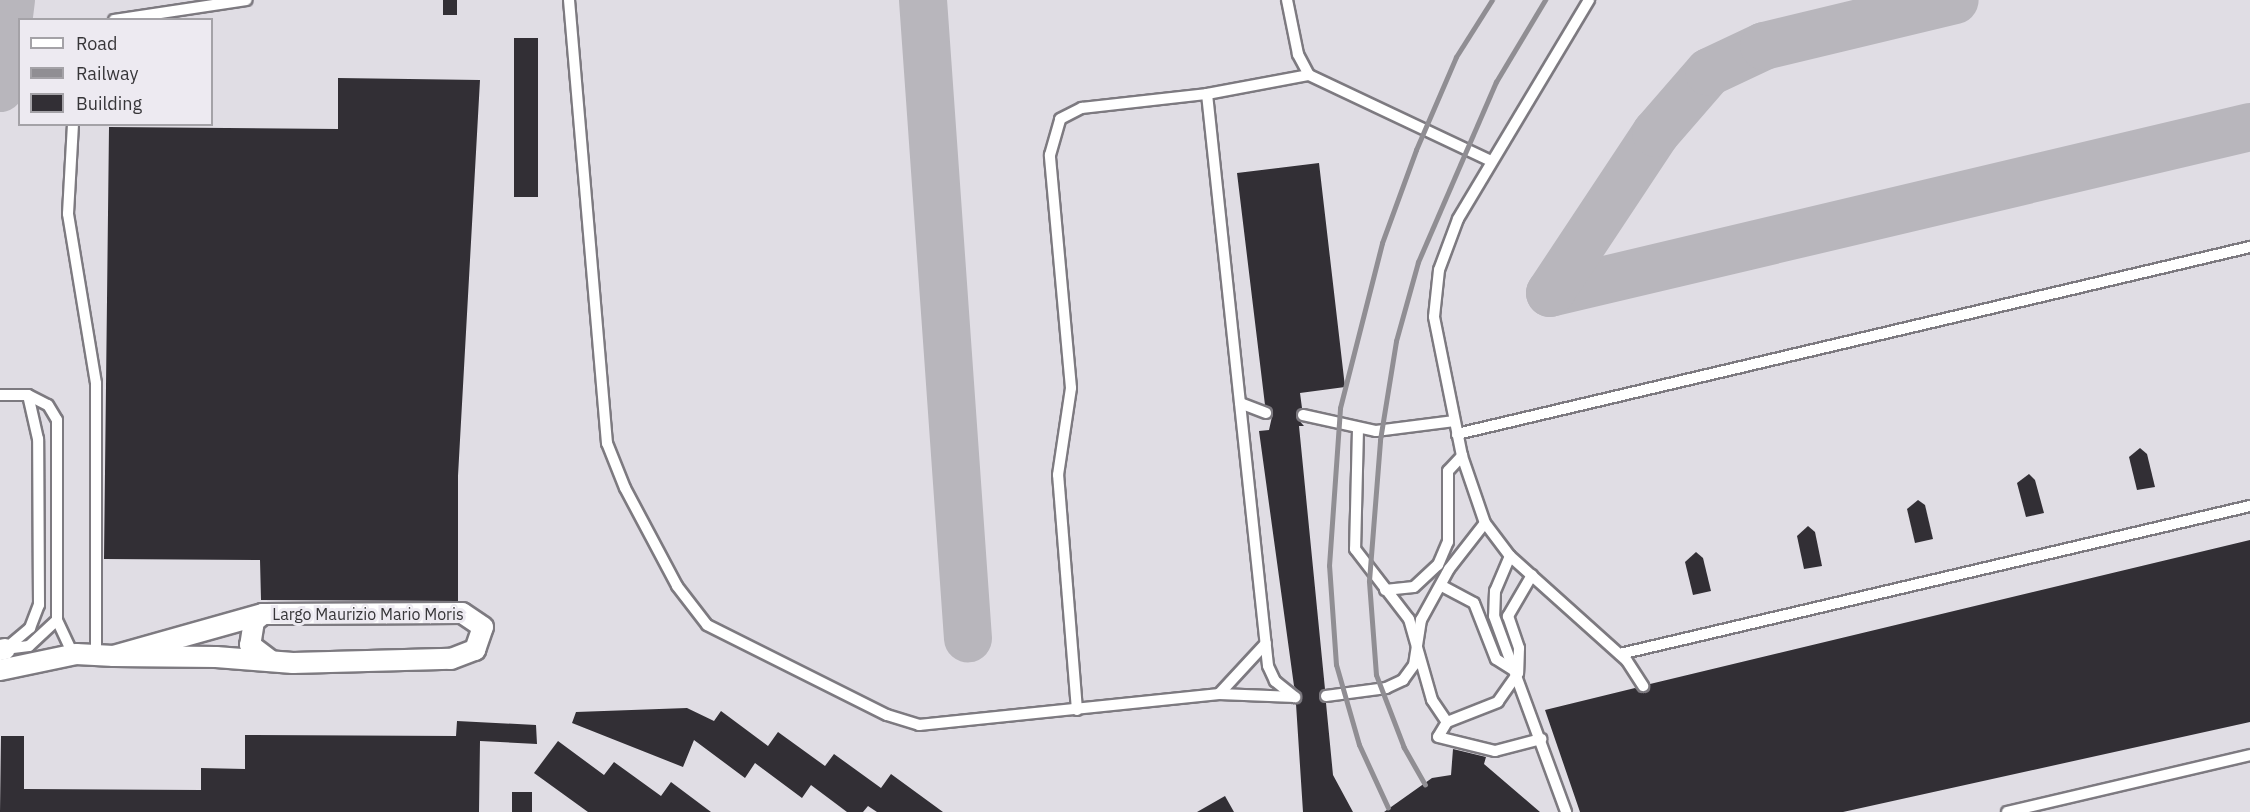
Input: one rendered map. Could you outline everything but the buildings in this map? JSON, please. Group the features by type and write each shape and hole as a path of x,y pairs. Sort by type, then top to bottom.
{"street":[{"name":"Largo Maurizio Mario Moris","path":"0,677 9,668 73,654 216,657 273,662 452,659 475,650 483,627 462,613 263,614 254,621 250,645 273,662"},
{"path":"105,655 263,614"}],"lane":[{"path":"127,18 246,0"},
{"path":"569,0 605,435 624,488 694,612 739,645 902,721 937,725 1219,694 1295,697 1271,675 1266,643 1206,94"},
{"path":"1287,0 1298,54 1309,75"},
{"path":"1589,0 1489,160 1446,245 1435,288 1438,346 1462,456 1485,523 1510,556 1620,654 1643,686"},
{"path":"1077,710 1058,475 1071,388 1050,155 1059,119 1082,108 1206,94 1309,75 1489,160"},
{"path":"73,126 68,214 96,384 105,655"},
{"path":"1457,434 2250,247"},
{"path":"2,649 30,628 39,605 38,439 28,395"},
{"path":"0,396 28,395 53,411 58,430 57,620 73,654"},
{"path":"1240,403 1266,413"},
{"path":"1303,415 1358,429 1454,421"},
{"path":"1358,429 1355,549 1416,638 1432,700 1447,722"},
{"path":"1385,590 1414,587 1438,565 1448,542 1448,471 1462,456"},
{"path":"1620,654 2250,506"},
{"path":"1326,696 1395,686 1413,664 1416,638 1442,586 1485,523"},
{"path":"1510,556 1495,591 1494,616 1518,673 1566,812"},
{"path":"1532,575 1508,616 1519,648 1518,673 1498,702 1447,722 1439,729 1440,739 1495,751 1541,739"},
{"path":"1442,586 1474,603 1496,659 1518,673"},
{"path":"2,649 29,646 57,620"},
{"path":"1219,694 1266,643"},
{"path":"2007,812 2250,755"}],"taxiway":[{"path":"0,88 11,0"},
{"path":"923,0 968,638"},
{"path":"1550,293 1656,133 1709,72 1764,46 1955,0"},
{"path":"1550,293 2250,127"}],"railway":[{"path":"1388,808 1359,745 1336,665 1329,566 1340,408 1382,243 1416,150 1456,57 1492,0"},
{"path":"1425,785 1404,748 1376,675 1369,581 1380,440 1396,341 1418,262 1496,82 1545,0"}]}
